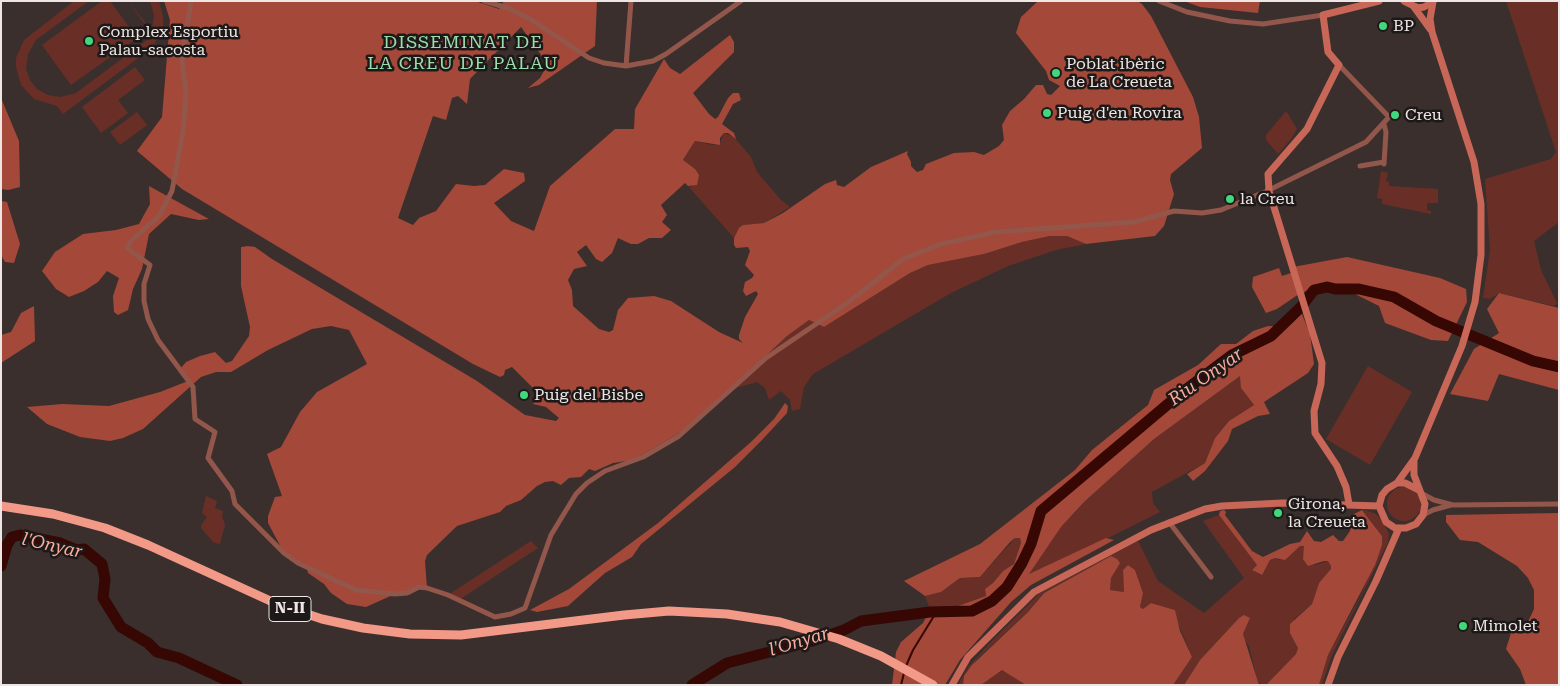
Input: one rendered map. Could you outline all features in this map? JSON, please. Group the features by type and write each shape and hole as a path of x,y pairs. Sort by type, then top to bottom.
{"highway":[{"name":"N-II","path":"1,506 53,514 105,528 161,551 277,604 322,620 363,628 410,634 461,635 669,611 712,613 780,622 840,639 881,656 933,685"}],"main road":[{"path":"1349,504 1346,487 1337,466 1315,434 1314,411 1322,363 1269,191 1268,174 1307,128 1339,65 1328,52 1323,15 1379,1"},
{"path":"1404,1 1414,7 1432,32"},
{"path":"1414,7 1424,7 1433,2"},
{"path":"1414,458 1414,475 1425,504 1423,515 1413,526 1398,528 1384,519 1379,506 1384,491 1397,483 1414,458 1452,370 1474,306 1482,239 1480,204 1474,162 1432,32 1430,19 1433,2"},
{"path":"1397,483 1409,484 1420,491"},
{"path":"952,685 968,657 1034,592 1090,560 1169,522 1205,509 1236,504 1349,504 1379,506"},
{"path":"1328,685 1338,657 1376,581 1398,528"}],"street":[{"path":"191,1 182,60 186,94 183,131 175,164 172,191 159,216 131,241 127,248 150,265 144,284 144,301 148,319 158,340 193,387 195,419 215,432 208,458 232,491 235,504 291,558 356,590 407,594 419,587 428,588 448,594 496,617 511,614 525,608 551,535 576,494 587,483 605,471 643,456 679,436 766,358 850,301 903,259 941,244 996,232 1134,222 1174,211 1202,213 1221,210 1269,191 1366,142 1389,117 1339,65"},
{"path":"484,1 508,8 530,19 589,58 604,63 626,66 653,61 666,54 741,1"},
{"path":"626,66 631,1"},
{"path":"1159,1 1187,12 1263,24 1323,15"},
{"path":"1360,166 1384,163 1386,132 1384,124"},
{"path":"1420,491 1434,500 1453,504 1559,504"},
{"path":"1423,515 1453,504"},
{"path":"1169,522 1210,577"}],"shaded area":[{"path":"74,1 89,1 36,40 28,54 26,69 30,80 37,89 48,95 60,97 76,93 147,40 151,33 128,1 152,31 154,15 150,1 159,1 163,17 163,27 153,47 63,114 57,106 34,99 21,85 16,67 16,58 24,40"},
{"name":"Complex Esportiu Palau-sacosta","path":"102,1 110,1 137,38 71,85 42,45"},
{"path":"164,1 475,1 499,9 504,1 597,1 595,46 539,85 528,88 540,78 545,69 544,59 521,27 470,79 467,104 458,96 452,98 446,120 433,116 398,218 413,225 419,218 436,211 456,184 485,185 504,169 524,173 525,181 494,203 511,221 534,231 550,186 615,129 634,129 635,109 664,59 670,68 680,74 730,35 734,42 734,52 693,93 715,119 728,98 733,93 739,93 741,100 733,104 722,124 734,133 736,139 728,133 724,133 720,138 720,145 695,141 683,160 695,169 699,175 697,185 688,186 685,183 661,205 667,215 662,222 671,230 662,238 649,238 638,244 631,244 618,238 612,253 602,262 596,259 586,245 577,252 587,266 574,269 568,280 572,290 573,306 599,329 609,332 613,330 618,310 628,298 654,296 671,301 719,332 743,343 739,339 739,335 745,317 758,294 756,291 746,296 743,291 745,282 754,275 745,265 750,251 748,247 736,248 734,245 734,238 739,228 743,225 764,223 783,213 825,184 836,180 837,185 844,187 871,167 908,151 907,154 911,166 917,172 923,170 926,164 954,153 974,152 984,155 999,146 1004,140 1002,125 1010,111 1036,85 1043,85 1047,94 1051,95 1060,86 1049,80 1046,71 1016,33 1021,17 1038,1 1137,1 1142,4 1151,16 1193,97 1199,117 1202,148 1171,174 1170,180 1174,194 1164,226 1155,236 1086,244 1067,236 1050,236 1022,242 984,254 928,265 910,273 824,327 809,320 787,336 691,426 633,460 613,463 595,471 589,469 581,477 569,478 561,485 553,481 545,482 537,486 521,500 506,506 500,512 457,526 427,555 425,561 427,588 395,594 366,607 347,604 308,573 307,568 284,553 268,523 268,516 275,497 282,496 267,454 281,447 300,412 317,392 367,364 349,330 331,326 312,329 268,350 231,372 216,372 201,377 143,429 123,438 110,441 80,437 47,424 27,407 62,404 109,406 160,392 188,381 180,369 186,362 200,356 215,352 226,363 232,361 249,336 250,327 241,286 241,247 248,246 255,247 477,381 525,415 556,421 559,418 546,407 533,404 538,396 536,391 512,367 505,370 504,375 500,377 473,364 182,189 137,151 162,117 170,20"},
{"path":"1184,1 1260,1 1258,13 1200,7"},
{"path":"1506,1 1559,1 1559,222 1534,241 1541,270 1557,303 1554,306 1499,293 1490,299 1483,298 1490,250 1485,179 1551,159 1556,152"},
{"path":"135,67 145,80 118,100 128,113 101,133 82,107"},
{"path":"1,98 19,141 20,187 8,190 1,189"},
{"path":"1286,111 1297,129 1278,154 1266,140 1266,135"},
{"path":"137,112 147,125 120,145 110,132"},
{"path":"724,133 734,137 751,157 757,172 780,199 790,207 764,223 743,225 734,238 688,186 692,187 683,161 695,141 713,145 720,143"},
{"path":"1381,171 1388,173 1386,181 1389,182 1389,186 1438,189 1438,203 1427,203 1427,210 1431,211 1431,214 1382,204 1382,199 1377,198"},
{"path":"149,186 209,219 199,220 171,214 149,234 142,269 133,289 128,310 118,315 114,312 113,296 119,278 107,271 98,282 84,291 69,297 56,289 42,271 55,252 83,234 116,230 139,224 150,204"},
{"path":"1,201 7,202 20,244 14,263 5,262 1,255"},
{"path":"1050,236 1067,236 1086,244 1056,250 1008,266 951,293 813,374 804,387 800,409 792,411 790,400 781,391 769,400 765,388 757,382 732,389 787,336 809,320 824,327 910,273 928,265 984,254 1022,242"},
{"path":"1347,257 1440,278 1466,289 1467,302 1448,341 1431,340 1385,323 1379,306 1335,284 1316,286 1296,296 1277,309 1266,313 1252,287 1253,277 1279,268 1282,276 1291,273 1293,267"},
{"path":"1499,293 1559,308 1559,390 1499,374 1488,401 1450,394 1474,349 1499,333 1487,309"},
{"path":"34,306 35,341 1,363 1,335 11,332 21,313"},
{"path":"1301,312 1310,334 1314,364 1308,373 1264,402 1270,414 1258,416 1232,429 1228,441 1205,471 1193,481 1187,474 1205,463 1215,438 1229,421 1254,405 1241,388 1240,376 1154,439 1084,502 1061,527 1029,574 1106,538 1114,540 1031,585 1011,602 960,660 945,685 892,685 896,652 901,642 923,623 930,609 955,607 986,596 985,589 1003,571 1014,564 1021,543 1020,538 1015,538 1010,542 980,577 960,578 941,592 925,596 904,581 980,544 1075,470 1092,450 1148,405 1154,390 1198,365 1221,344 1236,344 1253,331 1268,326 1287,327"},
{"path":"1368,366 1412,392 1370,465 1326,439"},
{"path":"1241,375 1241,388 1254,405 1229,421 1215,438 1205,463 1152,492 1153,503 1160,512 1074,555 1028,574 1061,527 1084,502 1154,439"},
{"path":"785,403 788,406 787,413 762,440 735,467 641,544 632,557 605,573 568,606 537,612 530,610 569,589 658,523 751,442 774,419"},
{"path":"1404,487 1411,488 1416,492 1420,497 1420,511 1416,516 1411,520 1404,521 1397,520 1392,516 1388,511 1387,504 1388,497 1392,492 1397,488"},
{"path":"206,496 217,501 215,508 223,511 222,516 225,525 220,544 214,543 201,528 207,517 202,513"},
{"path":"1362,509 1376,514 1382,520 1389,534 1388,542 1332,655 1322,685 1319,685 1328,655 1360,597 1382,545 1382,536"},
{"path":"1224,510 1226,512 1225,515 1252,551 1263,557 1290,544 1300,542 1307,531 1314,541 1321,542 1333,535 1339,541 1343,541 1350,531 1352,515 1362,510 1382,536 1382,545 1375,565 1328,655 1319,685 1266,685 1296,654 1298,648 1290,633 1290,624 1312,604 1319,583 1331,569 1331,566 1328,561 1324,561 1308,566 1303,559 1304,546 1300,546 1285,560 1275,558 1270,560 1262,575 1252,570 1257,565 1219,515 1220,511"},
{"path":"1559,513 1559,685 1526,685 1520,669 1506,649 1511,633 1526,626 1534,609 1534,590 1528,578 1517,566 1478,542 1460,540 1446,522 1446,515"},
{"path":"1219,515 1257,565 1252,570 1261,575 1270,560 1275,558 1280,560 1304,545 1303,559 1315,565 1328,561 1332,569 1319,583 1312,604 1294,619 1298,649 1296,654 1266,685 1258,683 1249,646 1244,640 1243,634 1250,618 1239,618 1200,660 1184,685 1173,685 1192,657 1172,609 1151,603 1143,609 1140,607 1143,593 1135,570 1128,565 1123,570 1124,592 1110,590 1111,578 1116,568 1102,561 1043,593 1028,612 979,657 964,676 963,685 958,685 969,666 1040,593 1138,541 1158,581 1204,613 1244,578 1203,521"},
{"path":"1015,538 1020,538 1021,543 1014,564 1003,571 985,589 986,596 955,607 930,609 925,596 941,592 960,578 980,577"},
{"path":"531,541 538,548 459,600 448,595"},
{"path":"1111,556 1120,563 1111,578 1110,590 1124,592 1123,570 1128,565 1135,570 1143,593 1140,607 1143,609 1151,603 1175,610 1180,631 1192,657 1173,685 1026,685 1002,670 981,685 963,685 964,676 972,665 1028,612 1044,593"},
{"path":"1244,615 1250,618 1243,634 1259,685 1184,685 1200,660"},
{"path":"1002,670 1008,673 1026,685 981,685"}],"waterway":[{"name":"Riu Onyar","path":"692,685 727,663 812,641 844,630 861,621 930,612 972,611 992,601 1007,587 1022,563 1031,544 1041,511 1180,394 1232,355 1271,336 1301,307 1314,290 1327,287 1359,289 1394,297 1436,321 1533,361 1559,367"},
{"name":"l'Onyar","path":"1,566 7,545 12,537 20,535 60,543 77,550 84,549 102,564 105,579 103,598 121,627 148,643 157,652 179,658 237,685"},
{"path":"906,666 913,650 937,611"},
{"path":"901,685 904,673"}],"place":[{"name":"BP","path":"1383,26"},
{"name":"Complex Esportiu Palau-sacosta","path":"89,41"},
{"name":"Poblat ibèric de La Creueta","path":"1056,73"},
{"name":"Puig d'en Rovira","path":"1047,113"},
{"name":"Creu","path":"1395,115"},
{"name":"la Creu","path":"1230,199"},
{"name":"Puig del Bisbe","path":"524,395"},
{"name":"Girona, la Creueta","path":"1278,513"},
{"name":"Mimolet","path":"1463,626"}],"district":[{"name":"DISSEMINAT DE LA CREU DE PALAU","path":"463,53"}]}
